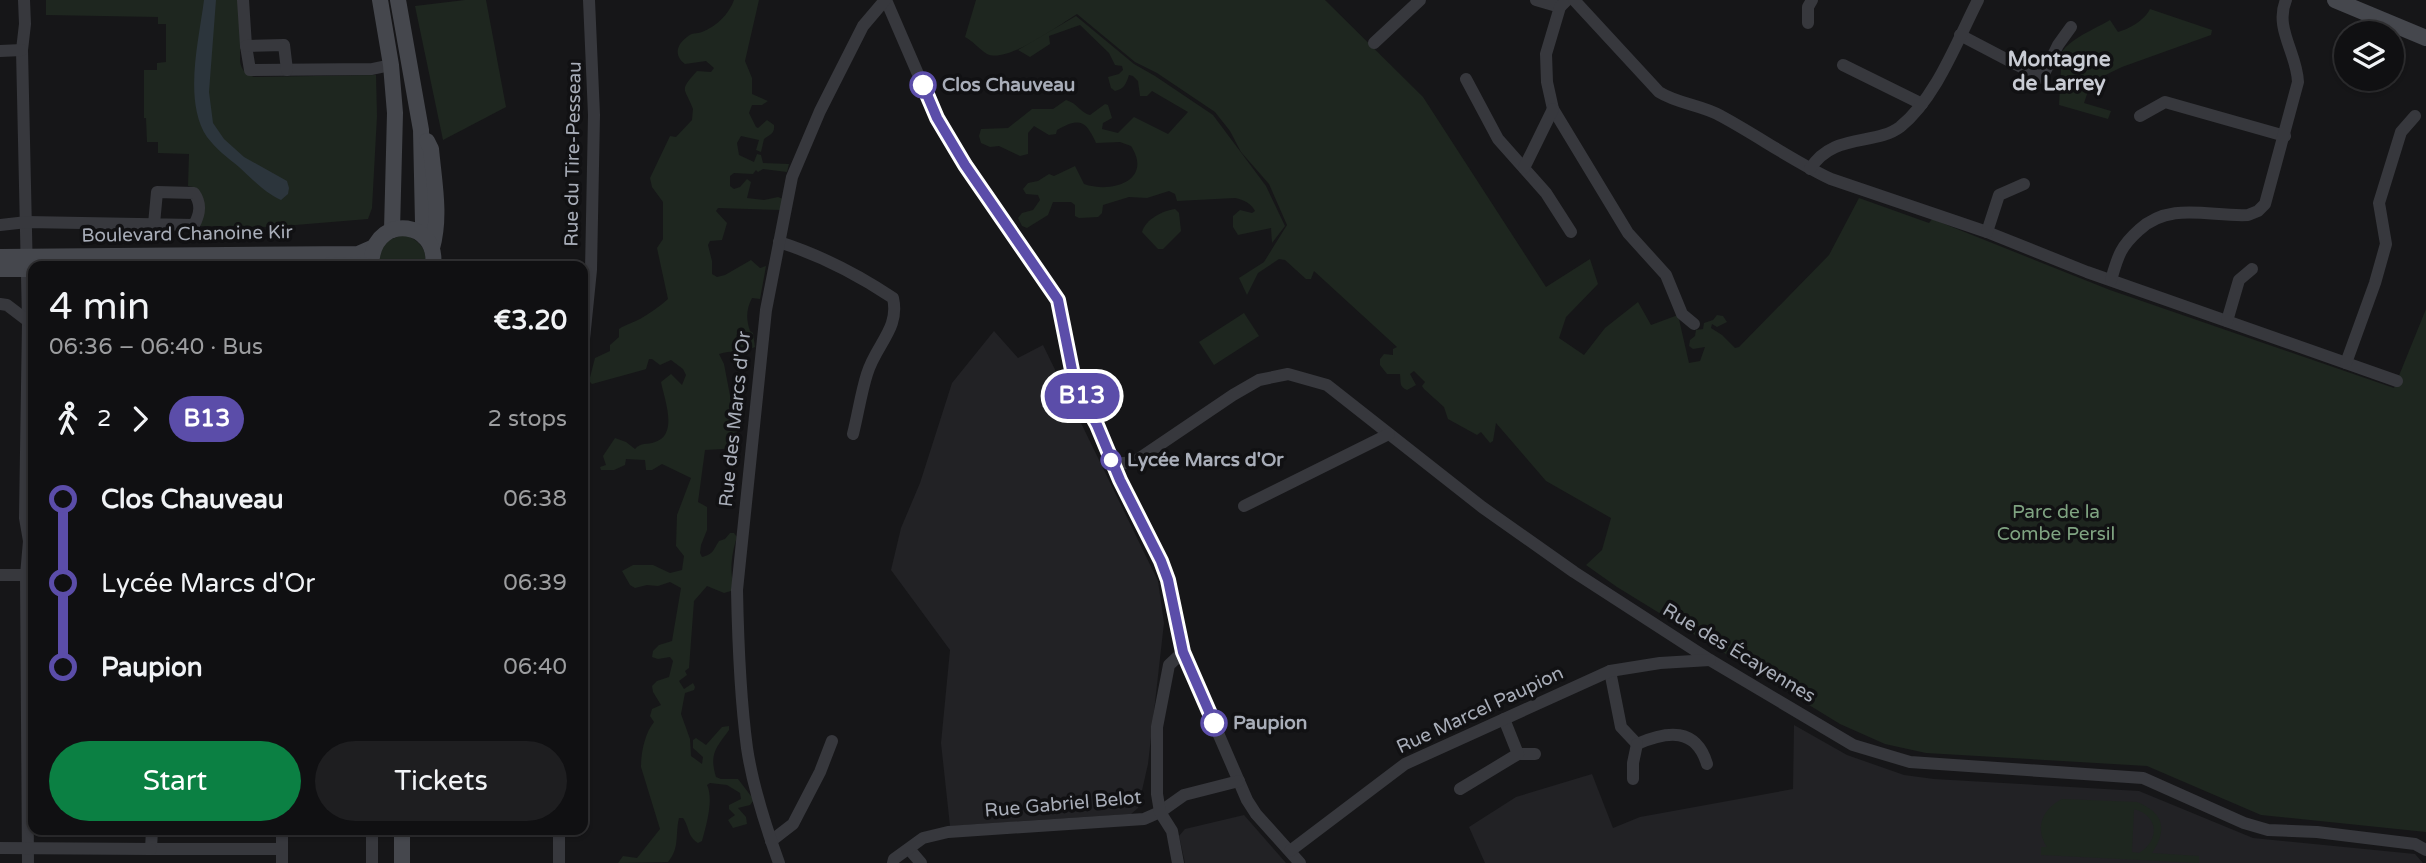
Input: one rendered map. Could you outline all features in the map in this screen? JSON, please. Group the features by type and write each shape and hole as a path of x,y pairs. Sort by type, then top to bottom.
{"main road":[{"path":"380,0 391,65 395,113 392,230"},
{"path":"398,0 421,130 422,223 430,244 432,261"},
{"path":"2336,0 2426,38"},
{"path":"371,261 374,247 380,237 392,230 411,229 430,244"},
{"name":"Boulevard Chanoine Kir","path":"147,261 354,254 374,247"},
{"name":"Boulevard Chanoine Kir","path":"0,257 28,265"},
{"name":"Boulevard Chanoine Kir","path":"0,269 28,265"},
{"path":"402,835 402,863"}],"street":[{"path":"24,0 25,35 22,50 29,261"},
{"path":"243,0 250,70 372,69 391,65"},
{"name":"Rue du Tire-Pesseau","path":"588,300 594,115 589,0"},
{"path":"886,0 937,118 965,165 1058,300 1073,375 1161,561 1168,580 1183,652 1255,814 1300,863"},
{"name":"Rue des Marcs d'Or","path":"779,863 747,749 737,590 766,310 792,177 820,111 863,26 886,0"},
{"path":"1374,43 1419,0"},
{"path":"1536,0 1563,3 1550,37 1545,63 1553,108 1628,233 1666,275 1682,314 1694,324"},
{"path":"1574,0 1659,92 1670,99 1720,115 1831,179 1987,232 2111,280 2396,381"},
{"path":"1808,23 1808,7 1812,0"},
{"path":"1810,169 1821,157 1844,143 1896,129 1922,104 1978,0"},
{"path":"2111,280 2123,245 2147,222 2159,216 2180,212 2244,215 2262,208 2268,199 2298,82 2281,17 2286,0"},
{"path":"1960,34 2042,78 2071,27"},
{"path":"246,46 284,46 287,71"},
{"path":"0,51 22,50"},
{"path":"1843,65 1922,104"},
{"path":"1466,79 1498,139 1546,193 1571,232"},
{"path":"2140,116 2165,103 2285,136"},
{"path":"1524,168 1553,108"},
{"path":"2346,363 2386,244 2379,203 2401,132 2414,116"},
{"path":"1987,232 1999,195 2024,184"},
{"path":"0,225 27,222 154,224"},
{"path":"779,242 811,252 869,282 892,298 896,312 892,326 881,341 867,373 853,433"},
{"path":"2227,321 2239,280 2252,269"},
{"path":"0,304 7,305 28,321 25,518 28,530"},
{"name":"Rue des Écayennes","path":"1113,464 1134,462 1259,380 1288,374 1326,385 1482,507 1563,565 1710,660 1853,745 1910,762 2143,778 2244,823 2268,830 2316,832 2416,844 2426,850"},
{"path":"1244,506 1389,434"},
{"path":"0,575 28,575"},
{"path":"1178,863 1172,831 1160,812 1157,794 1157,727 1169,665 1183,652"},
{"name":"Rue Marcel Paupion","path":"1290,851 1405,764 1610,671 1660,663 1710,660"},
{"path":"1610,671 1621,727 1637,744"},
{"path":"1504,719 1517,754"},
{"path":"1637,744 1670,733 1697,743 1704,752 1707,764"},
{"path":"771,841 793,824 820,772 832,741"},
{"path":"1633,779 1637,744"},
{"path":"1461,789 1517,754 1535,754"},
{"name":"Rue Gabriel Belot","path":"893,863 894,859 923,838 948,832 1144,819 1160,812 1184,794 1239,781"},
{"path":"28,835 28,863"},
{"path":"151,849 152,835"},
{"path":"282,835 282,863"},
{"path":"372,835 372,863"},
{"path":"559,835 559,863"},
{"path":"0,848 282,849"},
{"path":"909,849 921,863"}],"shaded area":[{"path":"204,0 216,0 209,92 213,123 224,139 244,157 287,181 288,194 281,200 264,189 218,149 207,137 200,122 194,88 196,51"},
{"path":"994,331 1018,358 1043,345 1158,581 1164,623 1148,764 1138,808 1131,814 950,826 941,743 950,650 891,570 901,528 920,483 952,383"},
{"path":"1794,725 1847,755 1904,775 2139,791 2253,838 2415,854 2423,863 1485,863 1469,827 1516,797 1592,774 1613,828 1640,817 1793,789"},
{"path":"1244,815 1286,863 1185,863 1179,836 1185,829"}],"green space":[{"path":"46,0 240,0 240,61 243,69 254,77 376,75 377,116 372,208 368,219 271,227 193,226 198,222 193,187 188,186 189,154 158,153 158,142 147,142 144,70 157,70 157,63 166,62 166,24 158,24 158,17 46,15"},
{"path":"486,0 506,107 443,140 415,6"},
{"path":"734,0 759,0 745,61 752,78 752,94 768,101 762,105 752,105 749,113 758,128 767,120 774,125 772,134 764,139 761,152 756,150 759,140 741,136 737,143 739,155 754,162 757,154 761,155 763,163 789,164 787,172 763,169 758,172 756,170 753,174 734,173 730,176 730,186 734,189 747,179 751,182 747,198 783,199 781,210 718,208 716,211 727,223 722,240 710,241 708,245 712,274 717,277 751,260 760,268 766,266 760,299 752,298 748,311 755,347 719,354 724,364 740,448 705,450 698,502 707,507 707,530 700,553 702,557 711,553 719,541 730,533 737,537 732,562 734,586 731,591 724,593 707,586 694,601 689,668 685,671 687,675 679,681 684,689 693,683 695,687 685,693 681,714 690,739 691,756 702,764 703,757 693,748 693,740 696,738 706,745 722,727 729,726 714,757 716,777 738,779 754,800 750,805 738,808 746,817 747,824 733,828 728,820 735,815 729,805 741,799 740,793 727,785 710,783 707,785 709,813 702,841 698,843 694,840 683,818 679,818 676,846 668,862 618,863 623,856 637,858 660,829 641,761 646,737 654,722 650,716 652,709 661,705 652,686 669,677 673,661 670,657 652,657 653,651 659,645 672,641 681,588 670,582 635,588 630,585 622,571 633,565 653,565 670,573 682,570 684,556 676,546 677,515 691,478 662,464 652,470 646,470 645,460 626,459 625,465 614,470 601,470 600,467 606,465 603,456 615,438 635,449 662,438 666,432 668,415 661,382 671,374 682,385 686,375 683,369 671,360 660,365 649,359 646,369 592,384 589,381 595,358 610,351 610,345 619,337 619,329 644,317 668,299 657,248 663,239 663,202 652,187 650,178 670,136 676,137 692,120 693,109 685,86 697,71 711,72 714,68 706,61 685,64 679,58 678,50 680,43 689,35 702,32 726,15"},
{"name":"Parc de la Combe Persil","path":"976,0 1325,0 1423,97 1546,287 1590,259 1598,284 1566,317 1559,338 1584,355 1605,328 1638,302 1651,325 1678,315 1689,363 1700,361 1705,347 1693,349 1689,346 1690,340 1695,336 1696,330 1703,329 1704,323 1713,320 1717,315 1723,316 1727,322 1717,327 1712,324 1711,328 1735,348 1739,347 1829,255 1859,198 1929,223 1932,219 2110,290 2394,388 2426,309 2426,832 2261,815 2147,766 1926,753 1885,744 1840,724 1617,587 1586,565 1602,550 1611,518 1546,481 1496,423 1493,441 1490,443 1481,432 1477,435 1448,419 1444,407 1424,389 1422,386 1425,382 1414,371 1410,374 1416,385 1407,390 1401,384 1400,374 1387,374 1380,365 1380,359 1384,354 1393,355 1393,349 1397,347 1314,271 1311,279 1306,279 1285,260 1279,259 1258,273 1247,295 1239,278 1264,262 1287,225 1269,184 1241,152 1230,131 1215,112 1157,73 1135,62 1077,14 1020,49 996,56 987,54 965,37"},
{"path":"2150,9 2212,30 2211,35 2122,67 2091,82 2084,103 2111,111 2108,119 2059,105 2061,69 2057,66 2069,44 2110,20 2118,32 2127,29 2141,20"},
{"path":"1076,16 1134,64 1213,115 1266,186 1285,226 1272,243 1271,228 1238,235 1233,227 1233,216 1240,210 1252,213 1255,211 1244,201 1235,198 1177,201 1175,194 1169,191 1147,198 1129,197 1103,205 1102,213 1098,217 1079,218 1075,216 1075,205 1071,202 1053,202 1048,215 1027,228 1022,226 1018,218 1022,213 1033,210 1040,200 1038,195 1026,194 1023,189 1028,183 1038,181 1049,174 1054,176 1075,166 1084,184 1107,187 1127,182 1137,168 1131,146 1120,142 1096,143 1089,130 1081,123 1071,123 1057,130 1056,134 1049,135 1034,126 1028,133 1028,154 1020,156 999,146 990,147 981,143 981,129 1008,128 1032,109 1053,109 1066,100 1090,115 1105,104 1108,105 1112,118 1103,123 1102,129 1118,133 1134,117 1168,134 1188,112 1152,91 1147,96 1140,96 1138,81 1133,76 1129,75 1121,89 1115,91 1111,88 1108,77 1119,74 1123,70 1122,66 1115,65 1109,53 1080,25 1049,36 1050,44 1030,57 1018,50"},
{"path":"1175,209 1179,213 1181,231 1163,249 1158,249 1142,232 1144,227 1155,216"},
{"path":"404,234 421,246 425,261 377,261 382,243"},
{"path":"1244,313 1259,336 1214,365 1199,342"},
{"path":"2062,799 2137,802 2153,812 2161,823 2160,837 2152,853 2199,856 2199,863 2041,855 2041,847 2047,847 2041,832 2042,819 2055,803","holes":["2134,809 2142,812 2152,823 2153,835 2146,848 2139,853 2132,852"]}],"bus line":[{"name":"B13","path":"923,85 937,118 965,165 1058,300 1077,388 1161,561 1168,580 1183,652 1214,723"}],"place":[{"name":"Clos Chauveau","path":"923,85"},
{"name":"Lycée Marcs d'Or","path":"1111,460"},
{"name":"Paupion","path":"1214,723"}],"district":[{"name":"Montagne de Larrey","path":"2059,71"}]}
